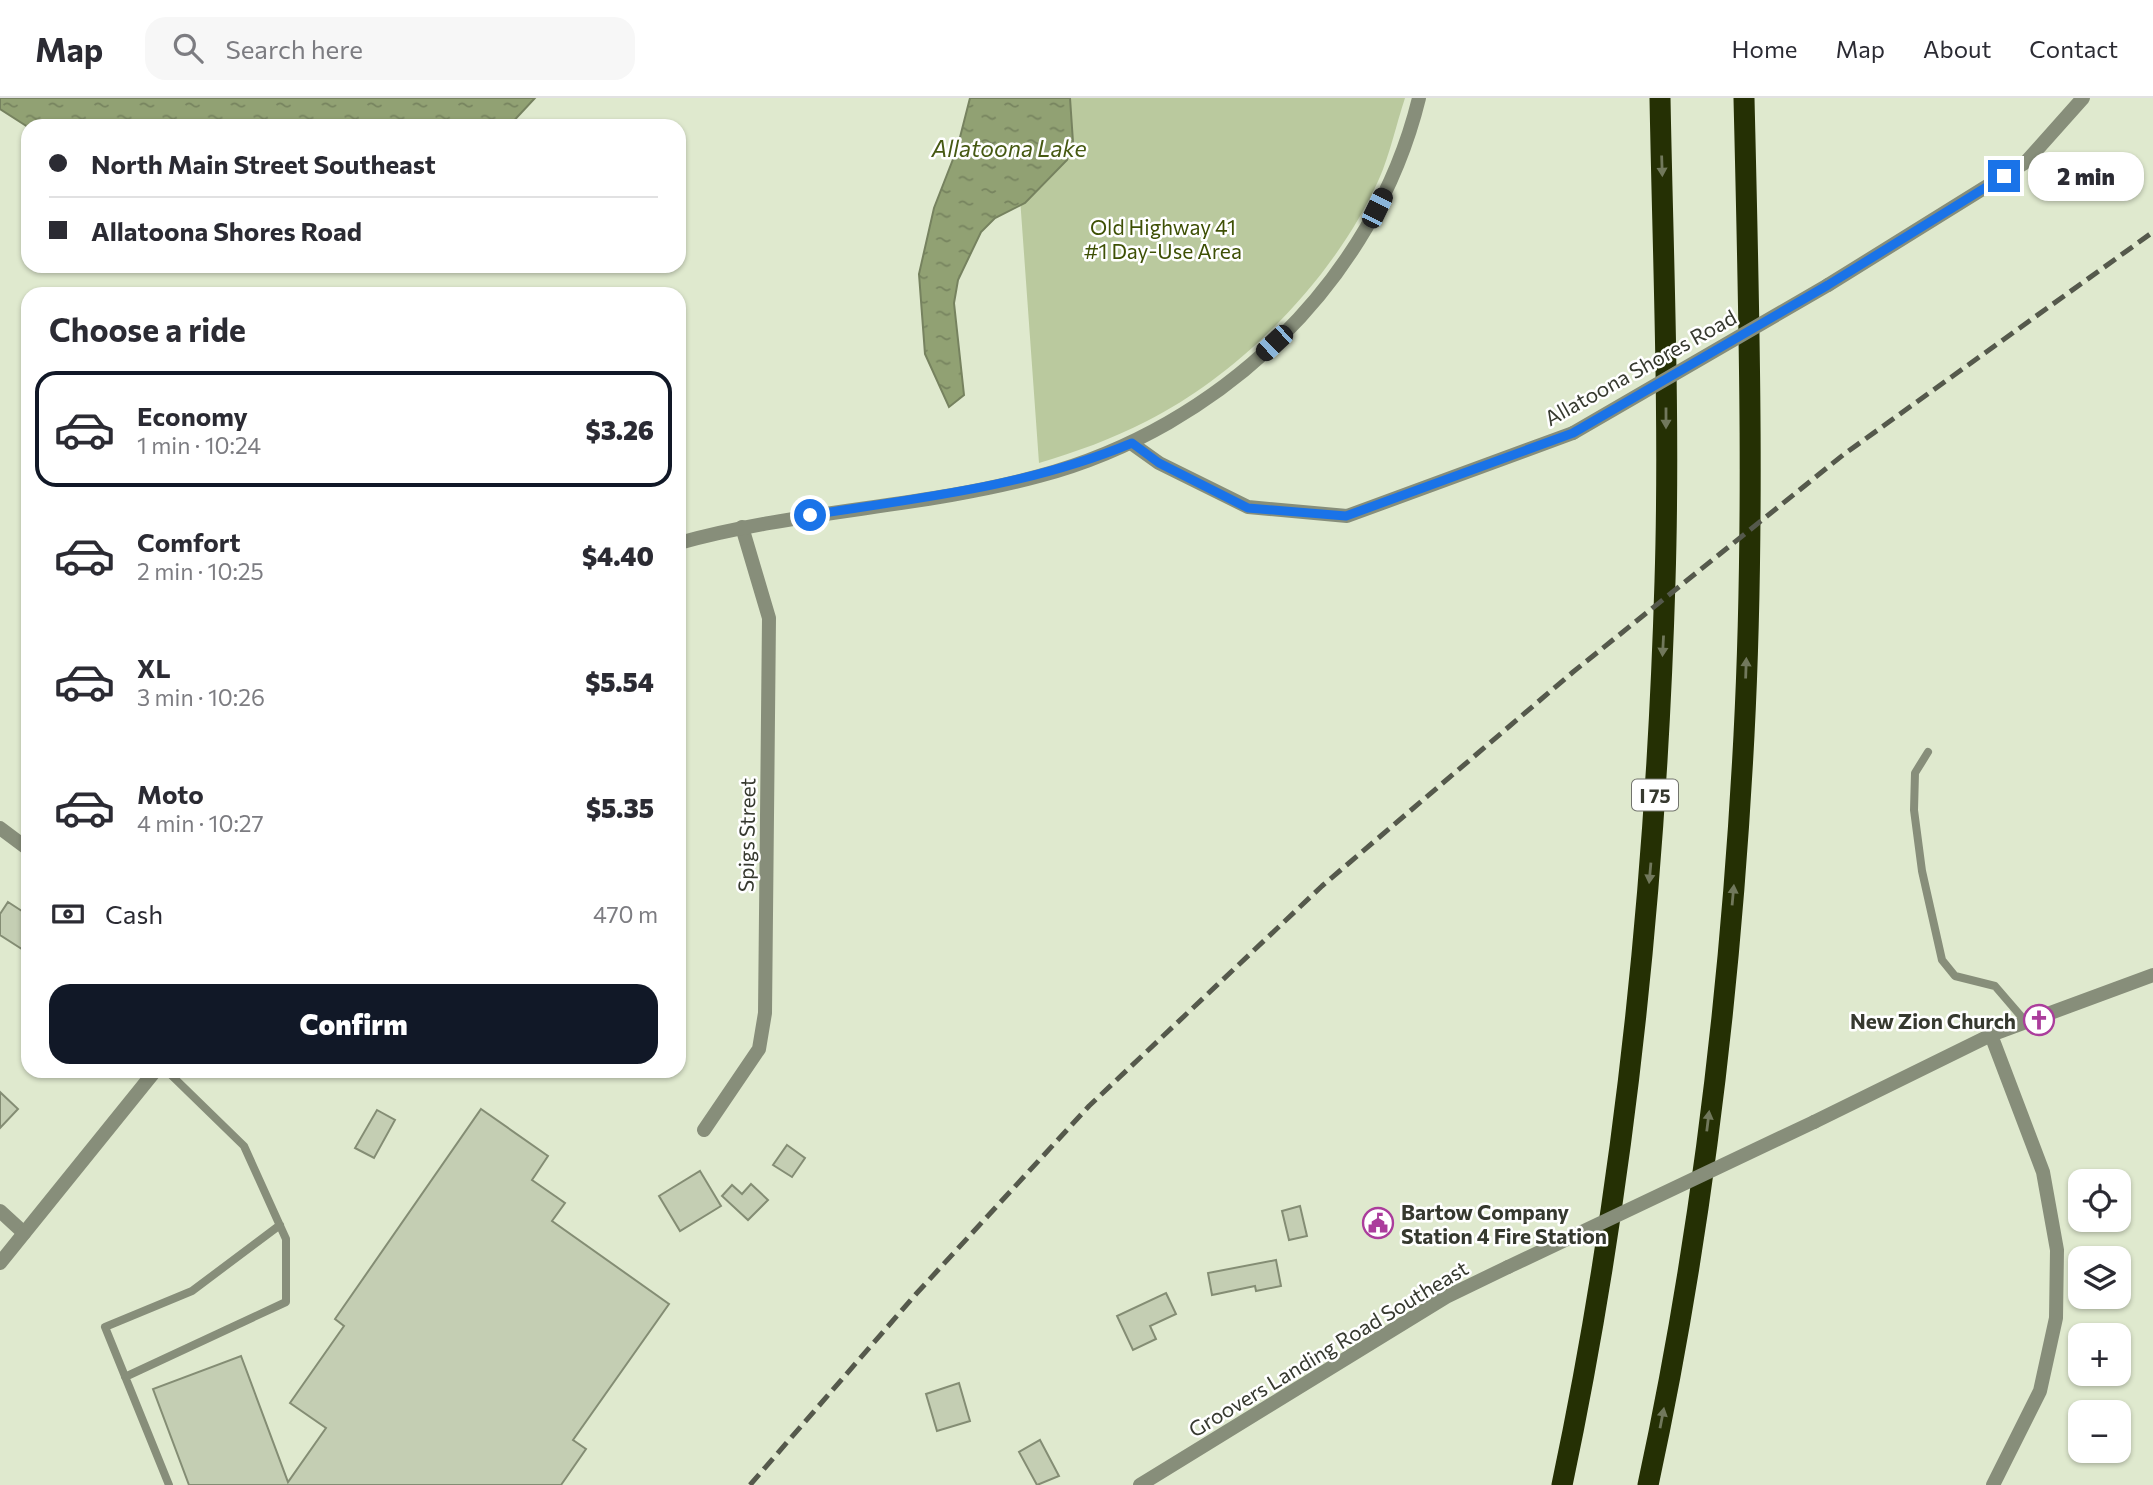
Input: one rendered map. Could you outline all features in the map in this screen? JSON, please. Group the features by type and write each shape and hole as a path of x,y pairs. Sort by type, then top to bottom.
{"highway":[{"name":"I 75","path":"1562,1485 1608,1241 1625,1121 1654,834 1666,566 1666,301 1660,98"},
{"path":"1648,1485 1676,1340 1699,1194 1721,1018 1744,736 1749,592 1744,98"}],"street":[{"path":"686,541 742,527 991,487 1082,464 1170,423 1213,395 1263,354 1306,312 1365,231 1392,176 1419,98"},
{"name":"Allatoona Shores Road","path":"1132,443 1159,463 1248,508 1346,516 1573,433 1828,285 2026,162 2083,98"},
{"name":"Spigs Street","path":"704,1130 759,1049 765,1013 769,618 742,527"},
{"path":"0,828 21,844"},
{"name":"Groovers Landing Road Southeast","path":"1140,1485 1446,1297 1991,1035 2153,975"},
{"path":"1991,1035 2043,1172 2057,1250 2056,1318 2040,1391 1993,1485"},
{"path":"0,1263 149,1078"},
{"path":"0,1211 24,1233"}],"lane":[{"path":"1928,752 1915,773 1914,810 1922,871 1942,960 1955,976 1995,986 2026,1022"},
{"path":"125,1377 286,1303 286,1239 244,1146 174,1078"},
{"path":"169,1485 105,1327 192,1291 280,1226"}],"green space":[{"name":"Old Highway 41 #1 Day-Use Area","path":"1007,98 1405,98 1383,169 1361,215 1312,286 1251,349 1217,377 1147,421 1080,450 1039,463 1014,114"}],"water":[{"path":"0,98 535,98 516,119 21,119 21,122 0,109"},
{"name":"Allatoona Lake","path":"970,98 1070,98 1073,142 1067,160 1025,203 995,218 981,232 958,280 954,303 964,395 949,407 925,354 919,274 934,208 957,149"}],"building":[{"path":"8,902 21,910 21,948 0,935 0,914"},
{"path":"0,1092 18,1109 0,1128"},
{"path":"481,1109 548,1156 532,1180 565,1203 552,1221 669,1304 573,1440 586,1449 561,1485 189,1485 153,1389 241,1356 288,1482 326,1428 290,1403 344,1326 335,1319"},
{"path":"377,1110 395,1120 374,1158 355,1148"},
{"path":"787,1145 805,1158 792,1177 773,1165"},
{"path":"700,1171 721,1206 680,1231 659,1196"},
{"path":"751,1184 768,1200 748,1220 722,1196 732,1185 742,1194"},
{"path":"1300,1206 1307,1236 1289,1240 1282,1211"},
{"path":"1276,1260 1281,1286 1256,1291 1255,1286 1212,1295 1208,1273"},
{"path":"1166,1293 1176,1314 1150,1326 1156,1339 1133,1350 1117,1316"},
{"path":"959,1383 970,1421 937,1431 926,1394"},
{"path":"1040,1440 1059,1476 1037,1485 1019,1452"}],"railway":[{"path":"750,1485 916,1294 1089,1106 1322,886 1573,672 1843,455 2153,232"}],"place":[{"name":"New Zion Church","path":"2039,1020"},
{"name":"Bartow Company Station 4 Fire Station","path":"1378,1223"}],"route":[{"path":"810,515 991,487 1037,477 1082,464 1132,443 1159,463 1248,508 1346,516 1573,433 1828,285 2004,176"}]}
